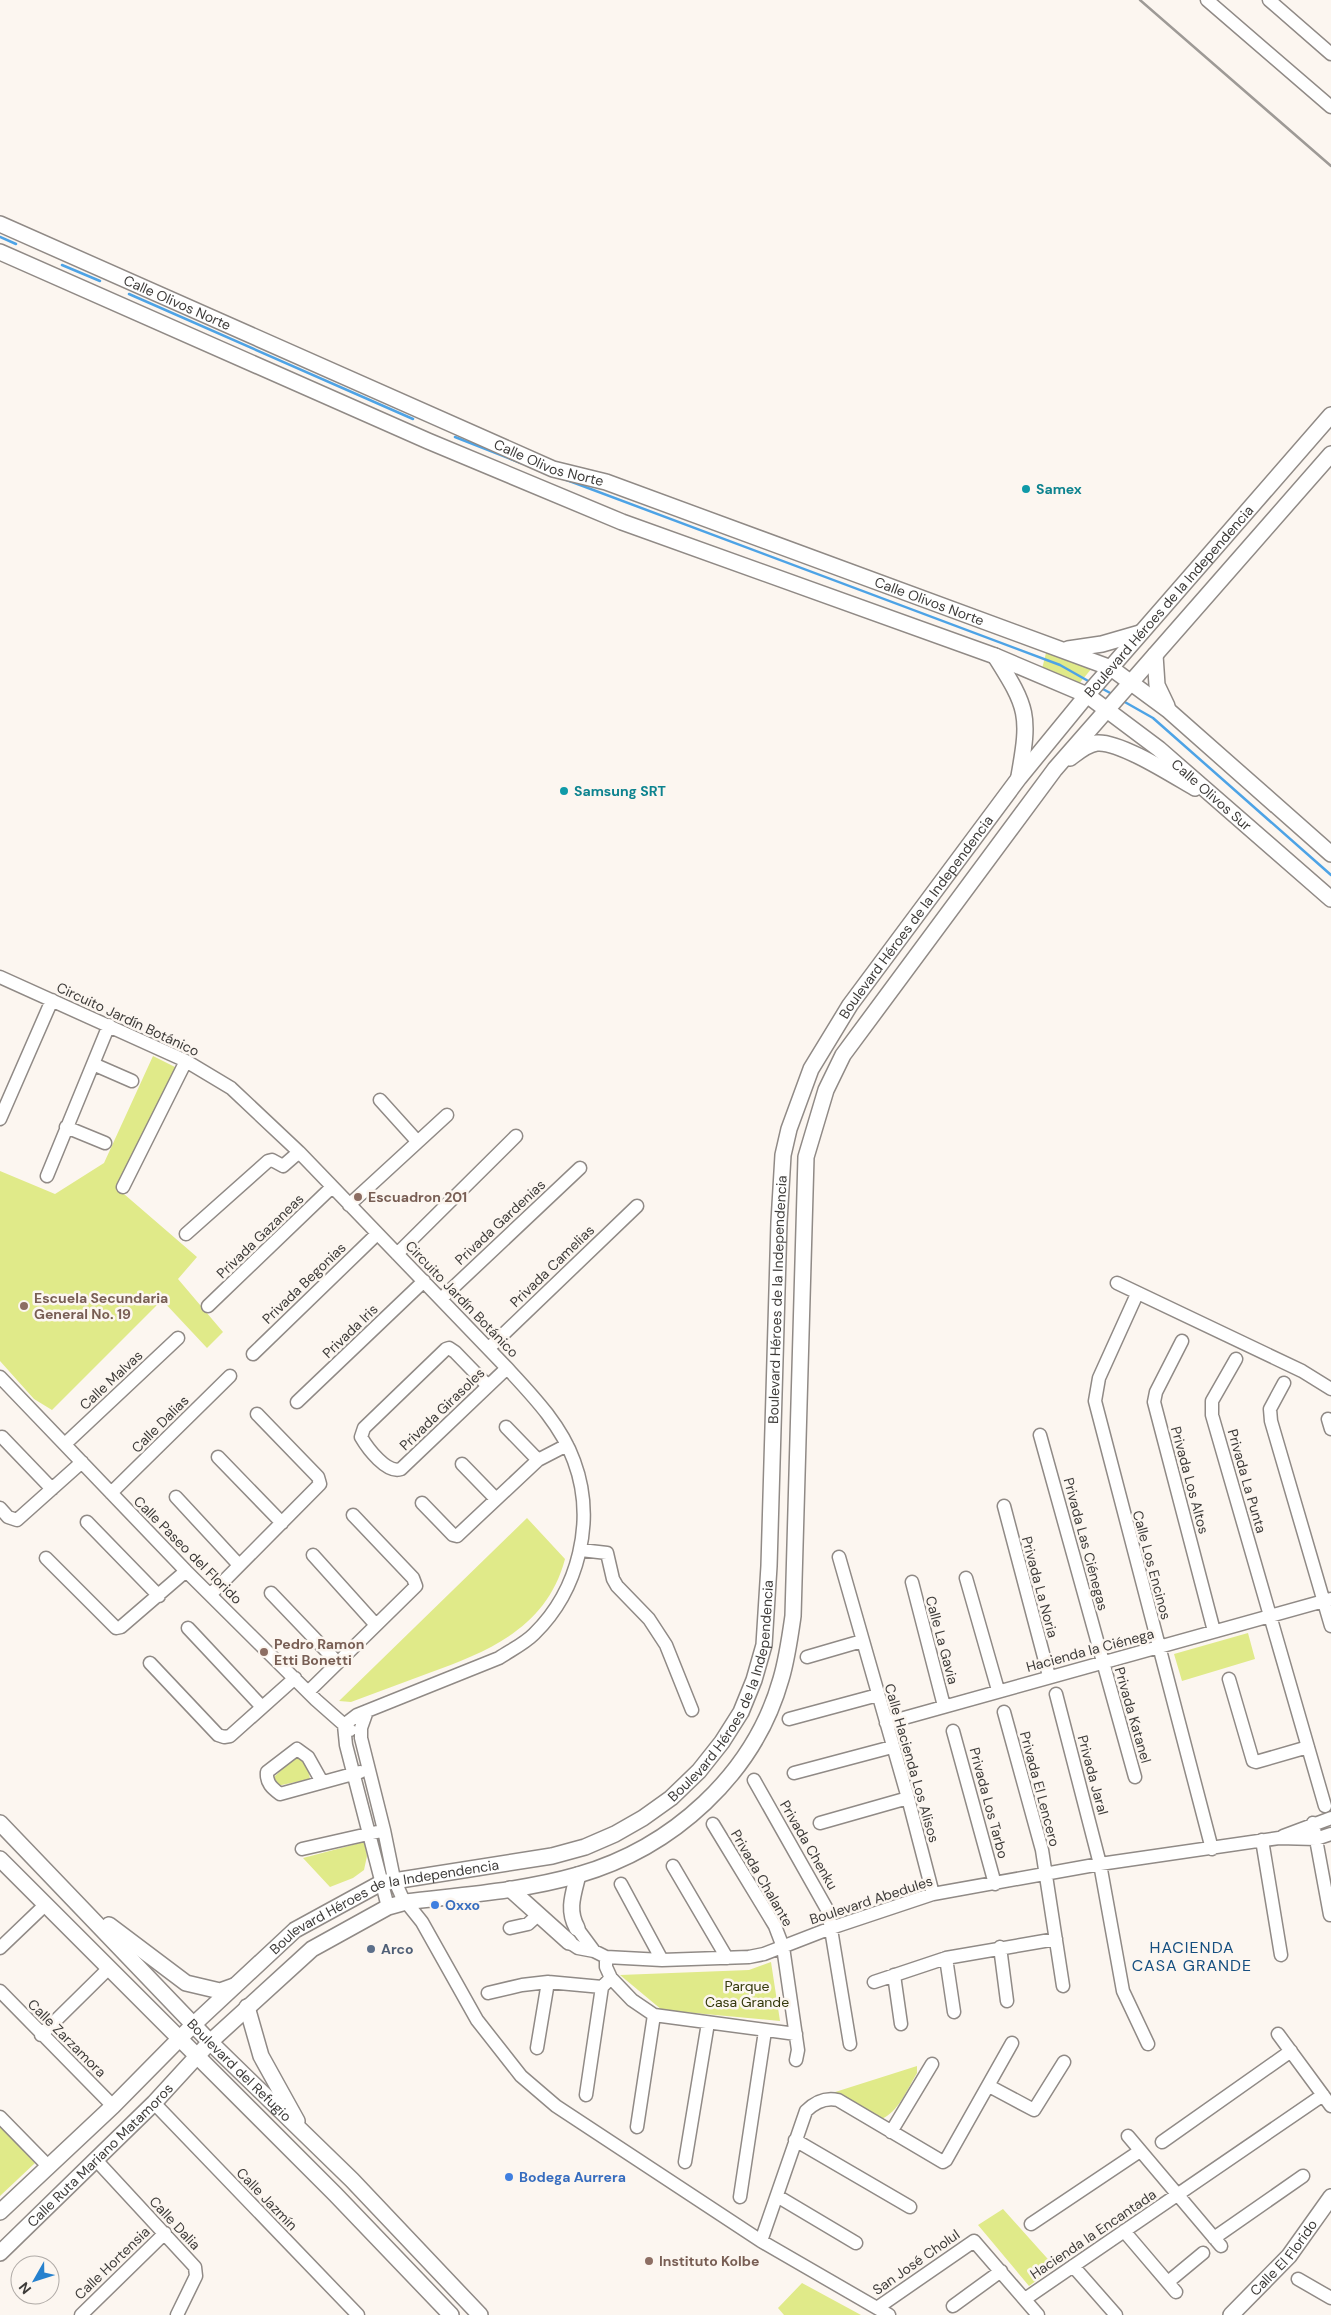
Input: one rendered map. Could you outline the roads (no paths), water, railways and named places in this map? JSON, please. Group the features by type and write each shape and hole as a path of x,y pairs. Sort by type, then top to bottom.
{"main road":[{"name":"Calle Olivos Norte","path":"0,224 553,469 606,482 1064,649 1111,668"},
{"name":"Calle Olivos Norte","path":"0,252 428,440 629,524 995,656 1087,695"},
{"name":"Boulevard Héroes de la Independencia","path":"193,2025 296,1930 388,1881 552,1856 585,1847 615,1834 664,1803 699,1771 722,1742 741,1712 754,1680 764,1645 767,1615 778,1222 783,1155 801,1092 829,1037 893,946 1019,778 1087,695 1331,415"},
{"name":"Boulevard Héroes de la Independencia","path":"210,2042 312,1949 388,1907 406,1902 510,1889 578,1875 613,1863 644,1848 678,1827 716,1793 738,1766 759,1732 781,1680 793,1616 806,1158 826,1090 843,1056 1055,769 1331,454"},
{"path":"1064,649 1102,644 1142,632"},
{"path":"1155,655 1157,685 1168,710"},
{"path":"995,656 1013,683 1026,717 1026,736 1019,778"},
{"path":"1111,668 1168,710 1331,854"},
{"name":"Calle Olivos Sur","path":"1087,695 1152,743 1331,899"},
{"path":"1055,769 1084,748 1096,743 1108,744 1130,753 1225,805"},
{"path":"783,1155 791,1198 798,1204 805,1206"},
{"name":"Boulevard del Refugio","path":"0,1823 74,1898 193,2025 352,2180 480,2315"},
{"name":"Boulevard del Refugio","path":"0,1859 336,2194 451,2315"},
{"path":"573,1935 570,1908 578,1875"},
{"path":"510,1889 539,1914 573,1935"},
{"path":"74,1898 186,1983 220,1991 234,1986"},
{"path":"247,2007 262,2056 304,2133"},
{"name":"Calle Ruta Mariano Matamoros","path":"0,2212 113,2106 193,2025"},
{"name":"Calle Ruta Mariano Matamoros","path":"0,2253 97,2161 210,2042"},
{"name":"Calle El Florido","path":"1231,2315 1289,2256 1331,2197"}],"street":[{"path":"1207,0 1331,107"},
{"path":"1268,0 1331,54"},
{"name":"Circuito Jardín Botánico","path":"0,977 186,1061 231,1088 299,1152 508,1368 537,1400 567,1445 574,1461 582,1497 584,1515 581,1550 571,1580 562,1599 549,1618 518,1646 476,1668 367,1711 351,1718 344,1725"},
{"path":"0,1119 52,1000"},
{"path":"47,1176 109,1025"},
{"path":"123,1187 186,1061"},
{"path":"93,1064 132,1081"},
{"path":"380,1100 417,1141"},
{"path":"349,1205 447,1115"},
{"path":"66,1127 105,1143"},
{"path":"397,1254 516,1136"},
{"path":"186,1234 268,1161 272,1160 283,1166 299,1152"},
{"name":"Privada Gardenias","path":"441,1299 580,1168"},
{"name":"Privada Gazaneas","path":"208,1306 332,1187"},
{"name":"Privada Camelias","path":"489,1348 637,1206"},
{"name":"Privada Begonias","path":"253,1354 377,1234"},
{"name":"Privada Iris","path":"297,1402 424,1281"},
{"path":"1118,1283 1302,1371 1331,1390"},
{"name":"Calle Los Encinos","path":"1138,1294 1098,1378 1094,1402 1212,1849"},
{"name":"Calle Malvas","path":"65,1444 178,1338"},
{"name":"Privada Los Altos","path":"1182,1341 1156,1392 1154,1402 1214,1631"},
{"name":"Privada Girasoles","path":"488,1386 449,1348 361,1432 363,1441 385,1465 398,1471 508,1368"},
{"name":"Privada La Punta","path":"1236,1359 1215,1396 1211,1408 1325,1806"},
{"name":"Calle Dalias","path":"112,1493 230,1376"},
{"name":"Calle Paseo del Florido","path":"0,1377 186,1570 308,1692 361,1738"},
{"path":"1284,1383 1270,1409 1269,1415 1327,1600 1331,1626"},
{"path":"211,1594 320,1482 318,1477 257,1414"},
{"path":"506,1427 538,1460"},
{"name":"Privada Las Ciénegas","path":"1040,1435 1103,1661"},
{"path":"2,1437 52,1489"},
{"path":"422,1503 453,1535 457,1536 538,1460 567,1445"},
{"path":"218,1457 282,1523"},
{"path":"0,1508 8,1517 17,1520 82,1462"},
{"path":"462,1464 496,1499"},
{"path":"176,1496 239,1565"},
{"name":"Privada La Noria","path":"1004,1506 1049,1676"},
{"path":"308,1692 416,1584 353,1515"},
{"path":"87,1522 159,1596"},
{"path":"581,1550 607,1553 616,1586 649,1619 666,1645 692,1710"},
{"path":"314,1556 376,1625"},
{"name":"Calle Hacienda Los Alisos","path":"839,1557 908,1798 933,1894"},
{"path":"46,1558 116,1628 121,1628 186,1570"},
{"path":"966,1578 998,1690"},
{"name":"Calle La Gavia","path":"912,1582 944,1706"},
{"path":"271,1593 337,1662"},
{"name":"Hacienda la Ciénega","path":"886,1723 998,1690 1327,1600"},
{"path":"188,1628 262,1707"},
{"path":"807,1657 862,1641"},
{"name":"Privada Katanel","path":"1103,1661 1135,1777"},
{"path":"150,1663 218,1735 224,1737 230,1736 295,1678"},
{"path":"1229,1678 1254,1762 1308,1747"},
{"name":"Privada Jaral","path":"1056,1694 1100,1864 1123,1991 1148,2044"},
{"path":"789,1719 878,1695"},
{"path":"367,1711 362,1721 361,1738 384,1830 388,1907"},
{"name":"Privada El Lencero","path":"1004,1712 1037,1831 1063,1986"},
{"path":"344,1725 344,1736 370,1833 388,1881 422,1922 477,2020 521,2076 556,2106 761,2241 889,2315"},
{"name":"Privada Los Tarbo","path":"954,1731 995,1884"},
{"path":"794,1773 892,1747"},
{"path":"322,1782 369,1770"},
{"name":"Privada Chenku","path":"754,1780 824,1902 831,1928 850,2044"},
{"path":"820,1823 908,1798"},
{"name":"Boulevard Abedules","path":"1279,1838 1313,1823 1331,1818"},
{"path":"1313,1823 1330,1915"},
{"name":"Privada Chalante","path":"713,1824 775,1926 783,1947 798,2050 796,2060"},
{"path":"302,1849 384,1830"},
{"name":"Boulevard Abedules","path":"573,1935 594,1951 606,1957 662,1960 749,1957 783,1947 831,1928 933,1894 1100,1864 1212,1849 1262,1840 1316,1838 1331,1834"},
{"path":"1262,1840 1280,1955"},
{"path":"673,1866 727,1958"},
{"path":"621,1884 662,1960"},
{"path":"0,1948 45,1905"},
{"path":"510,1928 528,1924 539,1914"},
{"path":"874,1982 946,1958 1056,1939"},
{"path":"1000,1948 1007,2001"},
{"path":"586,2095 607,1982 606,1957"},
{"path":"946,1958 954,2012"},
{"path":"42,2035 109,1968"},
{"path":"894,1975 901,2024"},
{"path":"488,1993 522,1985 548,1982 607,1982 654,2015 796,2034"},
{"path":"537,2048 548,1982"},
{"name":"Calle Zarzamora","path":"0,1991 113,2106"},
{"path":"637,2127 654,2015"},
{"path":"685,2162 708,2023"},
{"path":"740,2197 765,2031"},
{"path":"1278,2034 1331,2106"},
{"path":"761,2241 795,2140 806,2112 813,2104 830,2098 838,2100 942,2161 946,2160 1012,2043"},
{"path":"1162,2142 1291,2051"},
{"path":"988,2086 1034,2110 1064,2062"},
{"path":"891,2132 932,2064"},
{"name":"Hacienda la Encantada","path":"1024,2299 1323,2095"},
{"name":"Calle Jazmín","path":"154,2103 358,2315"},
{"path":"0,2117 49,2167"},
{"path":"1128,2136 1218,2242 1303,2176"},
{"path":"795,2140 910,2207"},
{"path":"1031,2224 1140,2151"},
{"name":"Calle Dalia","path":"97,2161 195,2267 196,2276 177,2315"},
{"path":"777,2196 856,2243"},
{"path":"1124,2231 1172,2287 1204,2253"},
{"name":"Calle Hortensia","path":"81,2315 164,2233"},
{"name":"San José Cholul","path":"877,2308 972,2241 976,2242 1001,2271"},
{"path":"1073,2266 1116,2315"},
{"path":"953,2306 1001,2271 1038,2315"},
{"path":"1298,2279 1331,2298"}],"waterway":[{"path":"0,237 16,244"},
{"path":"62,265 100,281"},
{"path":"129,294 413,419"},
{"path":"455,437 521,463"},
{"path":"564,479 1060,665 1090,682"},
{"path":"1101,688 1112,694"},
{"path":"1123,701 1153,718 1331,875"}],"railway":[{"path":"1140,0 1331,166"}],"place":[{"name":"Samex","path":"1026,489"},
{"name":"Samsung SRT","path":"564,791"},
{"name":"Escuadron 201","path":"358,1197"},
{"name":"Escuela Secundaria General No. 19","path":"24,1306"},
{"name":"Pedro Ramon Etti Bonetti","path":"264,1652"},
{"name":"Oxxo","path":"435,1905"},
{"name":"Arco","path":"371,1949"},
{"name":"Bodega Aurrera","path":"509,2177"},
{"name":"Instituto Kolbe","path":"649,2261"}],"district":[{"name":"HACIENDA CASA GRANDE","path":"1192,1956"}],"park label":[{"name":"Parque Casa Grande","path":"747,1994"}]}
